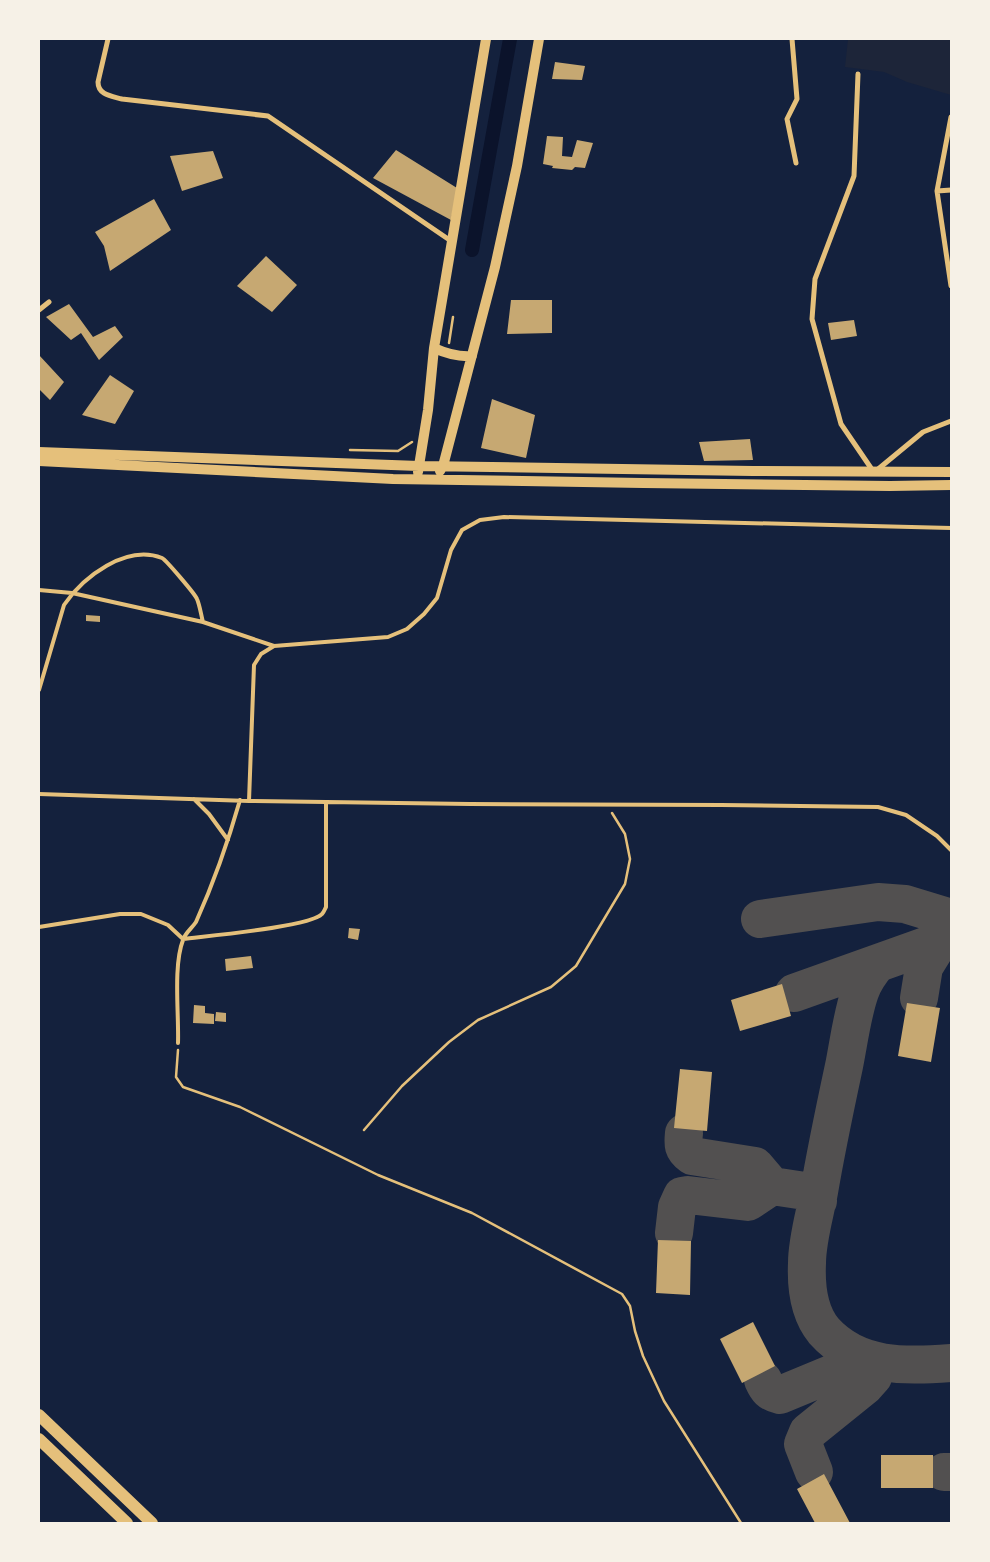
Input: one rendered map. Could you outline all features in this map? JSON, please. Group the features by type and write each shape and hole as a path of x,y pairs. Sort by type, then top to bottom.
{"main road":[{"path":"416,479 425,434 434,348 451,241 486,39"},
{"path":"435,480 443,466 495,267 517,166 539,39"},
{"path":"434,348 448,354 472,356"},
{"path":"39,452 419,466 951,472"},
{"path":"39,461 435,480 890,486 951,484"},
{"path":"751,484 753,471"},
{"path":"39,1415 152,1523"},
{"path":"39,1439 127,1523"}],"street":[{"path":"108,39 98,82 98,88 101,92 122,99 268,116 451,241"},
{"path":"792,39 797,99 787,119 796,163"},
{"path":"858,74 854,176 815,279 812,319 841,424 875,471 923,432 951,421"},
{"path":"951,117 937,191 951,286"},
{"path":"937,191 951,190"},
{"path":"39,310 49,302"}],"lane":[{"path":"39,590 72,593 203,622 274,646 388,637 407,629 424,614 437,598 451,550 462,530 480,520 504,517 951,528"},
{"path":"39,690 64,605 72,593 104,567 126,556 145,555 164,559 197,599 203,622"},
{"path":"249,801 254,664 261,654 274,646"},
{"path":"39,794 249,801 607,806 878,807 906,815 936,836 951,850"},
{"path":"194,799 209,814 228,840"},
{"path":"178,1042 177,988 179,957 183,939 194,924 222,858 240,800"},
{"path":"183,939 282,926 311,919 322,914 326,906 326,802"},
{"path":"39,927 120,914 141,914 168,925 183,939"}],"path":[{"path":"448,354 453,315"},
{"path":"350,450 398,451 425,434"},
{"path":"364,1130 402,1086 449,1042 478,1020 551,988 576,966 626,884 630,859 625,834 607,806"},
{"path":"178,1042 176,1078 184,1087 240,1107 378,1175 472,1213 622,1294 630,1306 635,1331 664,1401 741,1523"}],"shaded area":[{"path":"848,39 951,39 951,95 907,82 884,72 845,67"}],"building":[{"path":"555,62 585,66 582,80 552,79"},
{"path":"547,136 563,137 562,156 572,157 577,140 593,143 585,168 575,167 572,170 552,168 553,166 543,164"},
{"path":"396,150 457,188 451,220 373,178"},
{"path":"213,151 223,178 182,191 170,156"},
{"path":"154,199 171,230 110,271 104,246 95,232"},
{"path":"266,256 297,285 272,312 237,286"},
{"path":"511,300 552,300 552,333 507,334"},
{"path":"69,304 93,337 115,326 123,337 99,360 81,333 71,340 46,317"},
{"path":"854,320 857,336 831,340 828,323"},
{"path":"39,355 64,382 50,400 39,389"},
{"path":"110,375 134,391 115,424 82,415"},
{"path":"492,399 535,415 526,458 481,448"},
{"path":"750,439 753,460 704,461 699,442"},
{"path":"86,615 100,616 100,622 86,621"},
{"path":"349,928 360,929 358,940 348,938"},
{"path":"251,956 253,968 226,971 225,959"},
{"path":"782,984 791,1016 740,1031 731,1000"},
{"path":"907,1003 940,1008 931,1062 898,1056"},
{"path":"194,1005 205,1006 205,1013 214,1014 214,1024 193,1023"},
{"path":"216,1012 226,1013 226,1022 215,1021"},
{"path":"680,1069 712,1072 707,1131 674,1128"},
{"path":"658,1240 691,1241 690,1295 656,1293"},
{"path":"753,1322 775,1366 742,1383 720,1339"},
{"path":"881,1455 933,1455 933,1488 881,1488"},
{"path":"824,1474 850,1523 815,1523 797,1489"}],"waterway":[{"path":"472,250 510,39"}],"taxiway":[{"path":"760,919 878,902 905,904 951,918"},
{"path":"794,993 951,937"},
{"path":"919,998 924,967 940,941"},
{"path":"878,963 862,988 853,1019 808,1245 808,1289 812,1307 819,1324 837,1343 852,1352 867,1359 900,1364 951,1363"},
{"path":"684,1133 684,1146 686,1151 692,1156 755,1166 772,1186"},
{"path":"674,1233 677,1207 682,1196 688,1195 748,1202 772,1186 805,1191 818,1201"},
{"path":"763,1380 769,1390 780,1395 867,1359"},
{"path":"814,1472 803,1444 808,1432 865,1386 873,1377 874,1361"},
{"path":"944,1472 951,1472"}]}
